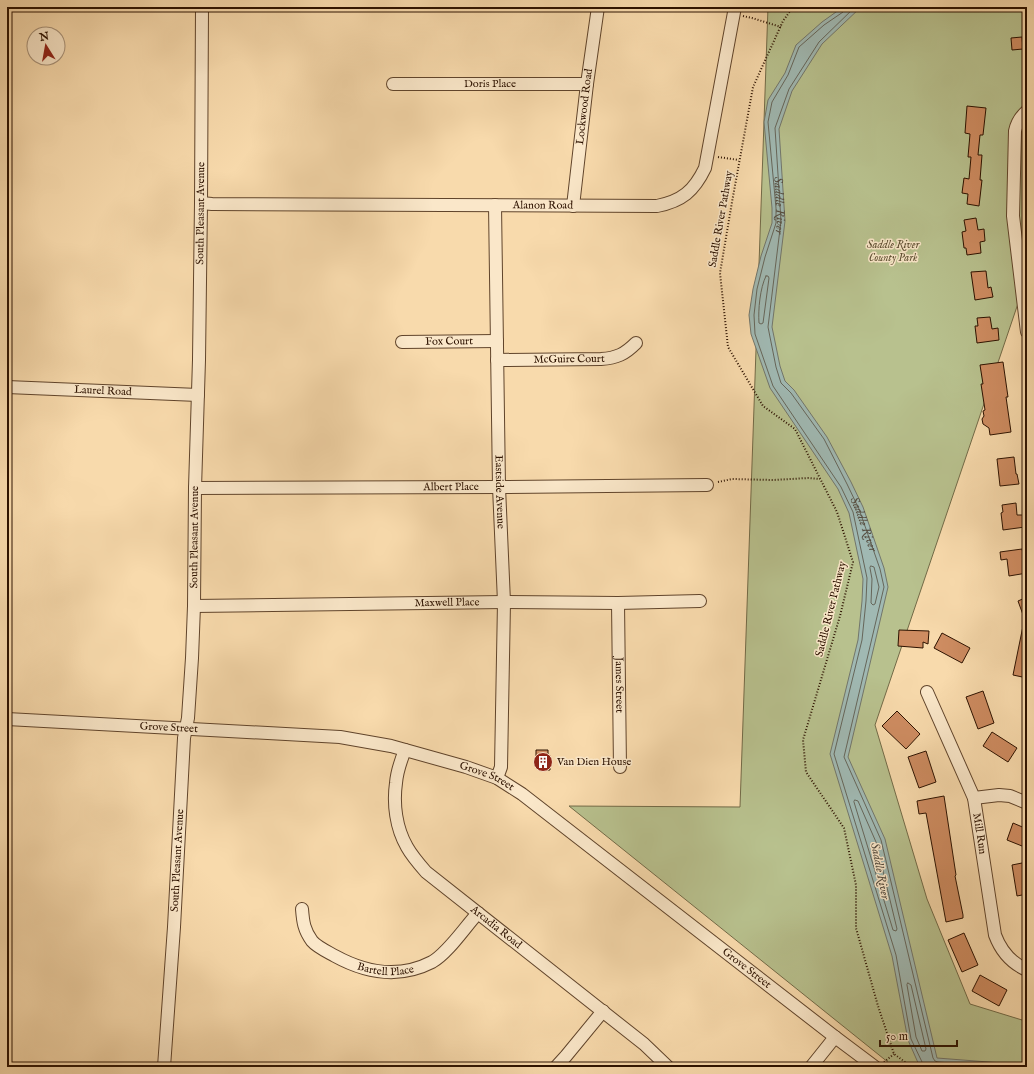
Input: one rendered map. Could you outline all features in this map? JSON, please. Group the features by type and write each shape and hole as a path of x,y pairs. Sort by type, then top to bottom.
{"street":[{"name":"South Pleasant Avenue","path":"164,1067 184,746 189,711 194,606 201,203 202,7"},
{"name":"Lockwood Road","path":"573,206 587,84 598,7"},
{"name":"Alanon Road","path":"201,203 573,206 657,206 670,203 682,197 692,189 700,179 705,168 735,11"},
{"name":"Doris Place","path":"393,84 587,84"},
{"path":"1027,111 1021,116 1015,131 1012,216 1024,284 1027,332"},
{"name":"Eastside Avenue","path":"495,205 499,487 504,602 501,767 497,778"},
{"name":"Fox Court","path":"402,342 497,341"},
{"name":"McGuire Court","path":"497,360 611,358 629,350 636,343"},
{"name":"Laurel Road","path":"7,387 198,395"},
{"name":"Albert Place","path":"195,488 707,485"},
{"name":"Maxwell Place","path":"194,606 700,601"},
{"name":"James Street","path":"618,603 620,767"},
{"name":"Mill Run","path":"927,692 974,798 995,935 1006,956 1027,970"},
{"name":"Grove Street","path":"7,719 340,737 391,746 466,767 497,778 534,803 835,1037 880,1064"},
{"name":"Arcadia Road","path":"404,750 395,783 397,820 406,846 414,859 426,872 644,1044 668,1067"},
{"path":"974,798 999,795 1010,796 1027,803"},
{"name":"Bartell Place","path":"302,909 304,927 313,942 328,953 347,963 367,970 390,972 419,968 433,961 444,953 478,913"},
{"path":"556,1067 602,1011"},
{"path":"811,1067 835,1037"}],"path":[{"name":"Saddle River Pathway","path":"793,7 781,27 753,87 720,273 728,347 763,406 795,429 837,512 853,562 840,616 803,740 806,772 844,828 856,885 856,928 878,1006 894,1054"},
{"path":"735,11 781,27"},
{"path":"708,155 740,160"},
{"path":"707,485 732,479 820,479"},
{"path":"880,1064 894,1054 912,1067"}],"green space":[{"name":"Saddle River County Park","path":"768,7 1027,7 1027,277 875,725 927,899 970,1004 1022,1020 1027,1020 1027,1067 894,1067 569,806 740,807"}],"water":[{"name":"Saddle River","path":"843,7 861,7 822,44 792,91 779,129 785,221 772,327 780,366 785,381 794,390 827,437 851,482 863,507 884,568 888,587 848,757 885,839 937,1058 1027,1065 1027,1067 922,1067 919,1065 908,1040 892,956 830,754 858,640 862,601 863,579 849,513 838,489 770,388 751,334 749,315 753,289 761,256 772,223 764,122 768,100 785,73 796,45 822,22"}],"building":[{"path":"1022,37 1023,49 1012,50 1011,38"},
{"path":"967,106 986,108 983,135 980,135 978,155 982,155 980,180 982,180 979,206 967,204 968,194 962,193 964,178 969,179 971,157 968,157 970,134 965,133"},
{"path":"976,218 978,230 984,229 985,241 980,242 981,253 967,255 966,248 964,248 962,232 966,231 964,220"},
{"path":"986,271 988,288 991,287 993,297 975,300 971,272"},
{"path":"990,317 992,329 998,328 999,340 977,343 975,326 978,326 977,318"},
{"path":"1003,362 1011,432 990,435 989,428 983,424 982,419 984,416 983,411 985,410 980,365"},
{"path":"1014,457 1019,484 1000,486 997,459"},
{"path":"1016,503 1017,515 1023,515 1025,527 1003,530 1001,513 1003,512 1002,505"},
{"path":"1022,549 1024,558 1026,562 1027,561 1027,573 1009,576 1007,559 1001,560 1000,552"},
{"path":"1027,597 1027,623 1026,623 1018,601"},
{"path":"1023,626 1027,627 1027,678 1013,675"},
{"path":"899,630 929,631 928,644 923,642 923,648 898,646"},
{"path":"942,633 970,648 962,663 934,648"},
{"path":"983,691 994,723 978,729 966,697"},
{"path":"897,711 920,734 906,749 882,726"},
{"path":"992,732 1017,748 1008,762 983,746"},
{"name":"Van Dien House","path":"536,750 548,750 548,757 550,757 550,770 542,770 542,766 536,766"},
{"path":"926,751 936,782 919,788 908,757"},
{"path":"944,796 955,876 963,915 963,918 946,922 926,813 919,814 917,801"},
{"path":"1013,823 1027,829 1027,848 1007,840"},
{"path":"1027,862 1027,894 1017,896 1012,865"},
{"path":"964,933 978,965 962,972 948,940"},
{"path":"980,975 1007,990 999,1006 972,991"}],"place":[{"name":"Van Dien House","path":"543,762"}]}
